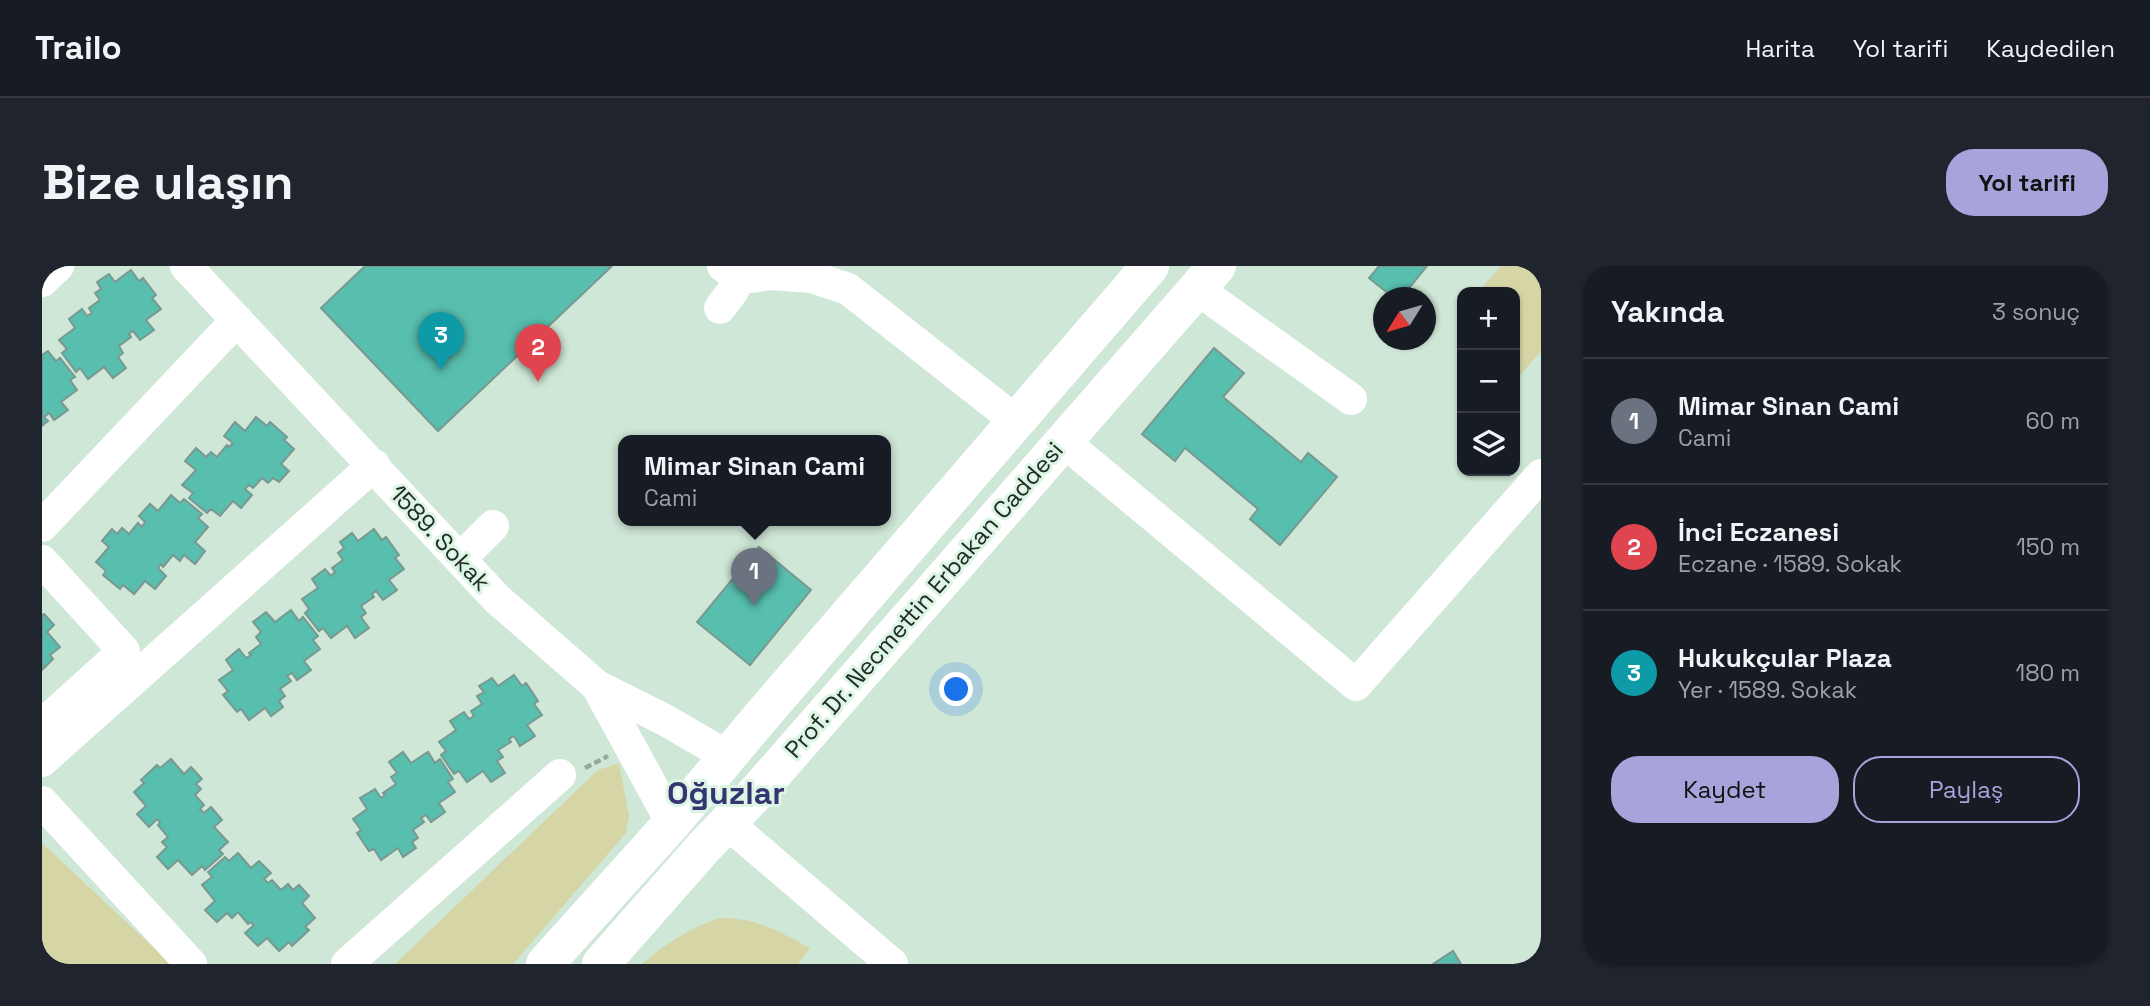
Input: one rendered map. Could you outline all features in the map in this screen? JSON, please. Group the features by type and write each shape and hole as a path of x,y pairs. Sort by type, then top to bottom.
{"main road":[{"name":"Prof. Dr. Necmettin Erbakan Caddesi","path":"545,964 672,823 1150,266"},
{"name":"Prof. Dr. Necmettin Erbakan Caddesi","path":"603,963 772,775 1207,277"}],"street":[{"path":"42,281 58,266"},
{"name":"1589. Sokak","path":"196,269 237,320 497,599 597,686 672,823"},
{"path":"720,308 732,292 732,271 751,277 771,274 812,277 848,289 1016,421"},
{"path":"1207,277 1352,398"},
{"path":"42,526 237,320"},
{"path":"1063,441 1356,685 1541,475"},
{"path":"42,761 373,465"},
{"path":"460,559 494,526"},
{"path":"42,561 124,651 42,725"},
{"path":"597,686 665,720 727,756"},
{"path":"346,964 561,775"},
{"path":"42,802 191,964"},
{"path":"727,823 892,964"}],"path":[{"path":"561,775 574,774 630,745"}],"green space":[{"path":"1501,266 1541,266 1541,351 1520,376 1520,287 1482,287"},
{"path":"619,763 629,816 626,833 513,964 395,964 598,770"},
{"path":"42,843 171,964 42,964"},
{"path":"719,918 756,923 810,948 798,964 642,964 678,937"}],"building":[{"path":"365,266 612,266 438,431 321,308"},
{"path":"1379,266 1427,266 1410,287 1380,287 1369,278"},
{"path":"131,270 139,281 143,278 156,295 152,298 161,309 146,320 154,330 140,340 133,331 129,334 131,337 119,346 123,353 118,357 126,368 113,378 104,367 88,379 80,368 76,372 62,353 67,349 59,340 75,328 69,319 82,309 87,316 92,313 89,308 100,300 95,293 101,289 97,282 109,274 115,282"},
{"path":"1214,348 1244,373 1223,397 1301,462 1308,453 1337,477 1280,545 1250,519 1258,509 1185,448 1175,461 1142,434"},
{"path":"48,351 56,361 60,358 75,377 70,380 77,390 61,402 68,410 54,420 49,413 44,417 48,421 42,426 42,355"},
{"path":"256,417 267,426 270,422 287,437 284,440 294,449 281,464 289,471 279,482 273,478 268,483 262,478 253,488 249,485 245,489 252,495 241,508 233,501 220,516 211,509 207,513 189,498 193,493 182,485 196,470 185,461 196,448 206,457 211,452 217,457 227,445 229,447 233,443 224,436 235,422 245,431"},
{"path":"171,495 180,503 184,499 202,514 198,518 208,527 195,542 205,551 195,564 184,555 180,561 173,555 163,567 161,564 158,568 166,576 155,589 145,581 134,594 123,585 120,589 103,575 106,571 96,562 109,547 102,541 112,529 117,534 122,528 129,534 138,523 142,527 145,522 139,516 150,504 158,511"},
{"path":"374,529 382,540 386,537 399,555 395,558 404,569 389,580 397,590 383,600 376,591 372,594 374,597 361,606 366,613 361,617 369,628 355,638 347,626 331,638 323,628 319,631 305,613 309,609 302,599 318,588 312,579 325,569 331,576 335,572 332,568 343,560 338,553 344,548 340,542 352,533 358,541"},
{"path":"759,547 811,590 750,665 697,622"},
{"path":"291,610 299,621 303,617 318,636 313,640 320,649 304,661 311,670 297,680 292,673 287,676 291,681 280,689 285,696 279,701 283,707 271,716 265,708 249,720 241,709 237,712 223,695 228,691 219,680 233,670 226,660 239,649 246,658 261,644 256,637 261,632 253,622 266,612 275,622"},
{"path":"42,615 54,625 47,632 60,647 50,655 53,659 42,670"},
{"path":"514,675 522,686 526,683 538,701 534,704 542,715 527,725 535,736 520,746 514,736 509,739 511,742 498,750 503,757 497,761 505,773 491,782 483,771 467,782 459,771 454,774 441,755 446,751 439,742 456,730 450,721 464,712 469,719 474,716 471,711 482,704 477,696 484,692 479,686 492,678 498,686"},
{"path":"403,752 411,763 428,752 435,763 440,759 453,779 448,782 455,792 439,803 445,812 431,822 426,815 421,818 424,822 413,830 418,838 412,842 416,848 403,857 398,848 381,860 374,849 369,851 357,833 361,830 353,819 367,809 360,798 375,789 381,798 385,795 383,793 396,784 391,777 397,773 389,762"},
{"path":"171,759 184,774 191,767 202,779 196,784 201,789 195,795 204,805 200,809 204,813 211,807 222,820 214,827 228,842 219,850 223,854 205,870 202,866 192,875 178,860 168,869 157,857 167,847 162,842 168,837 158,825 160,823 157,819 149,827 137,814 146,806 134,792 144,783 141,780 157,765 160,768"},
{"path":"238,853 251,868 259,861 271,873 264,879 268,883 272,880 281,890 288,884 293,890 299,885 309,896 302,903 315,918 305,927 309,930 292,946 289,942 279,951 267,938 258,946 245,933 254,925 250,922 248,924 238,912 232,918 227,913 217,922 205,910 215,901 202,885 212,877 208,872 225,857 229,861"},
{"path":"1453,951 1461,964 1433,964"}],"place":[{"name":"Hukukçular Plaza","path":"441,370"},
{"name":"İnci Eczanesi","path":"538,382"},
{"name":"Mimar Sinan Cami","path":"754,606"}],"district":[{"name":"Oğuzlar","path":"726,793"}]}
